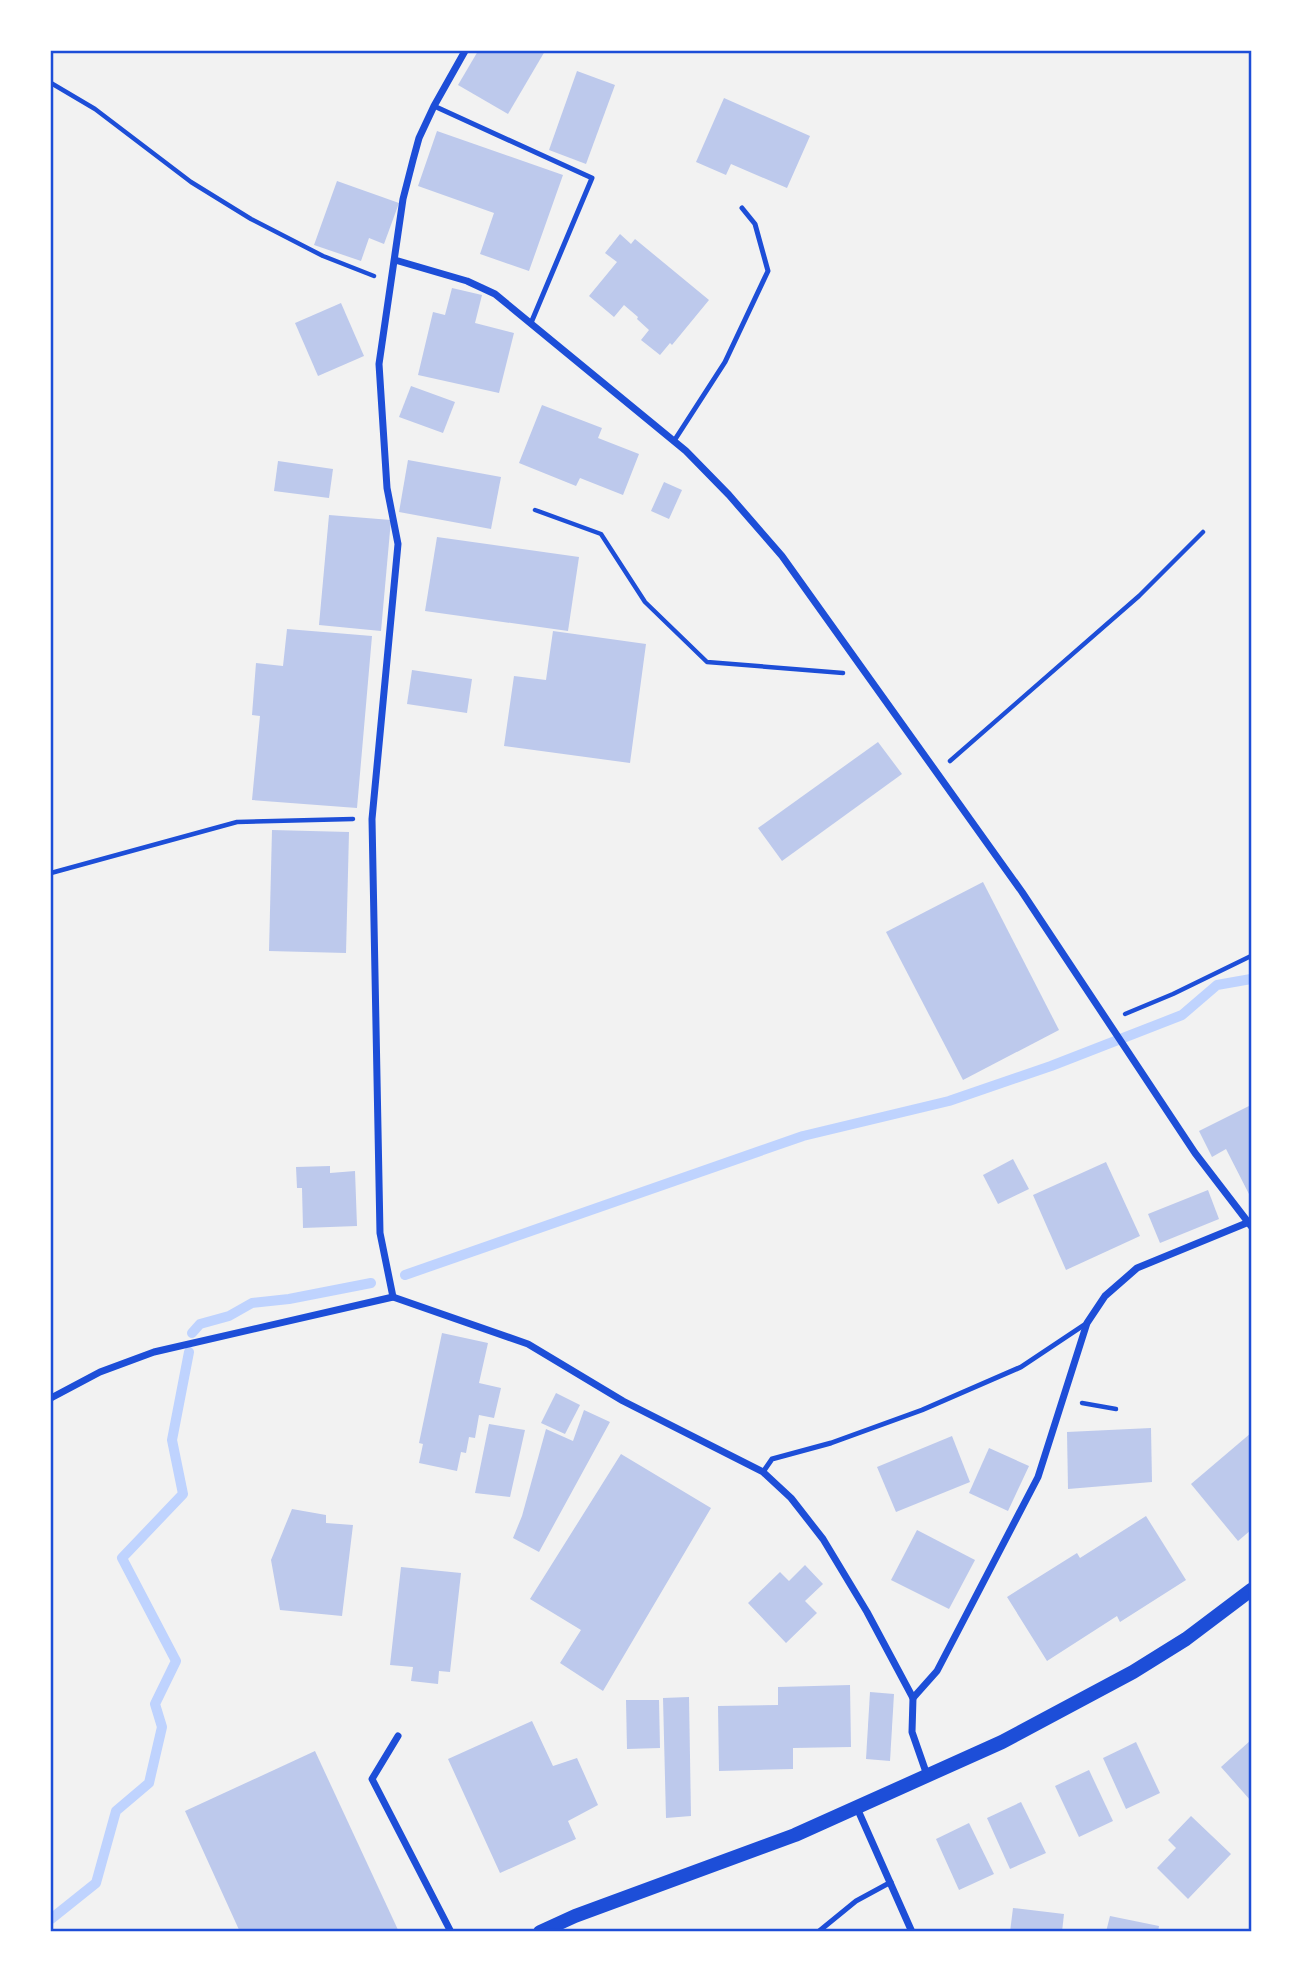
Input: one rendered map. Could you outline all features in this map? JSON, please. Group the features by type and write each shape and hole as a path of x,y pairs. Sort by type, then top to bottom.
{"main road":[{"path":"540,1932 575,1916 795,1835 1002,1742 1133,1672 1186,1639 1251,1590"}],"street":[{"path":"393,1297 380,1233 372,819 398,544 387,488 379,377 380,351 408,179 419,138 465,51"},
{"path":"395,260 488,290 674,441 720,485 782,556 869,676 1109,1023 1195,1153 1250,1224 1138,1268 1105,1296 1087,1323 1038,1477 937,1671 913,1698"},
{"path":"51,1398 100,1372 154,1352 393,1297 528,1344 623,1401 762,1472 790,1497 823,1539 867,1612 913,1698 912,1732 928,1776"},
{"path":"398,1736 372,1779 451,1932"},
{"path":"857,1808 912,1932"}],"lane":[{"path":"434,106 592,178 531,323"},
{"path":"674,441 725,362 768,271 755,224 742,208"},
{"path":"762,1472 772,1458 831,1443 922,1410 1021,1367 1087,1323"},
{"path":"818,1932 856,1901 891,1882"}],"path":[{"path":"51,83 95,109 191,182 251,219 323,256 391,283"},
{"path":"535,510 601,534 645,602 707,662 869,676"},
{"path":"937,772 1139,596 1203,532"},
{"path":"51,873 237,822 372,819"},
{"path":"1109,1023 1251,956"},
{"path":"1066,1393 1083,1403 1116,1409"}],"building":[{"path":"478,51 545,51 508,114 458,85"},
{"path":"577,71 615,85 586,164 549,150"},
{"path":"724,98 810,136 787,188 731,164 726,175 696,162"},
{"path":"437,131 563,175 529,271 480,254 494,213 418,186"},
{"path":"337,181 399,203 384,244 369,238 361,261 314,245"},
{"path":"620,234 631,244 635,239 709,300 672,345 670,343 660,355 641,340 649,330 624,305 614,317 589,296 617,262 605,253"},
{"path":"452,288 482,295 475,323 514,333 499,393 418,375 433,312 445,315"},
{"path":"341,303 364,356 318,376 295,323"},
{"path":"411,386 455,402 443,433 399,417"},
{"path":"542,405 602,428 598,438 639,454 623,495 580,478 576,486 519,463"},
{"path":"408,460 501,477 491,529 399,512"},
{"path":"278,461 333,469 329,498 274,491"},
{"path":"664,482 682,490 669,519 651,511"},
{"path":"329,515 391,520 381,631 319,625"},
{"path":"437,537 579,557 568,631 425,611"},
{"path":"287,629 372,636 357,808 252,800 260,716 252,715 256,663 283,666"},
{"path":"553,631 646,644 630,763 504,746 514,676 546,680"},
{"path":"412,670 472,679 467,713 407,704"},
{"path":"878,742 902,774 782,861 758,828"},
{"path":"272,830 349,832 346,953 269,951"},
{"path":"983,882 1059,1030 963,1080 886,932"},
{"path":"1251,1105 1251,1198 1226,1149 1212,1157 1199,1131"},
{"path":"1013,1159 1029,1189 998,1204 983,1175"},
{"path":"1106,1162 1140,1236 1066,1270 1033,1195"},
{"path":"330,1166 330,1173 355,1171 357,1226 303,1228 302,1188 297,1188 296,1167"},
{"path":"1208,1190 1219,1219 1160,1243 1148,1214"},
{"path":"442,1333 488,1343 479,1383 501,1388 494,1418 479,1415 475,1438 469,1437 466,1453 461,1452 457,1471 419,1463 423,1444 419,1443"},
{"path":"556,1393 580,1405 565,1434 541,1423"},
{"path":"584,1410 610,1422 539,1552 513,1538 522,1516 546,1429 573,1441"},
{"path":"489,1424 525,1430 510,1497 475,1493"},
{"path":"1151,1428 1152,1482 1068,1489 1067,1432"},
{"path":"1251,1433 1251,1530 1238,1541 1191,1484"},
{"path":"952,1436 970,1482 896,1512 877,1467"},
{"path":"989,1448 1029,1466 1008,1511 969,1493"},
{"path":"621,1454 711,1508 603,1691 560,1663 581,1630 530,1599"},
{"path":"292,1509 326,1515 326,1523 353,1525 342,1616 280,1610 271,1560"},
{"path":"1146,1516 1186,1580 1120,1622 1117,1616 1047,1661 1007,1597 1077,1553 1080,1558"},
{"path":"917,1530 975,1560 949,1609 891,1580"},
{"path":"805,1565 823,1584 805,1601 817,1613 786,1643 748,1603 780,1572 789,1581"},
{"path":"401,1567 461,1573 450,1672 439,1671 438,1684 411,1681 413,1667 390,1665"},
{"path":"850,1685 851,1747 793,1748 793,1769 719,1771 718,1706 778,1705 778,1687"},
{"path":"870,1692 894,1694 890,1761 866,1759"},
{"path":"689,1697 691,1816 666,1818 663,1698"},
{"path":"626,1700 659,1700 660,1748 627,1749"},
{"path":"532,1721 553,1766 577,1758 598,1805 568,1821 576,1839 500,1873 448,1759"},
{"path":"1251,1740 1251,1801 1221,1767"},
{"path":"1136,1742 1160,1793 1126,1809 1103,1758"},
{"path":"315,1751 399,1932 240,1932 185,1811"},
{"path":"1089,1770 1113,1821 1079,1837 1055,1786"},
{"path":"1021,1802 1046,1853 1010,1869 987,1818"},
{"path":"1191,1816 1231,1854 1188,1899 1157,1868 1176,1848 1168,1840"},
{"path":"969,1823 994,1874 959,1890 936,1839"},
{"path":"1013,1908 1064,1914 1062,1932 1010,1932"},
{"path":"1110,1916 1159,1926 1158,1932 1106,1932"}],"waterway":[{"path":"405,1275 803,1136 949,1101 1051,1066 1182,1015 1217,985 1251,979"},
{"path":"192,1333 200,1324 229,1316 252,1303 289,1299 371,1283"},
{"path":"51,1919 96,1883 116,1811 149,1783 162,1727 155,1704 176,1661 122,1558 183,1494 172,1440 189,1352"}]}
